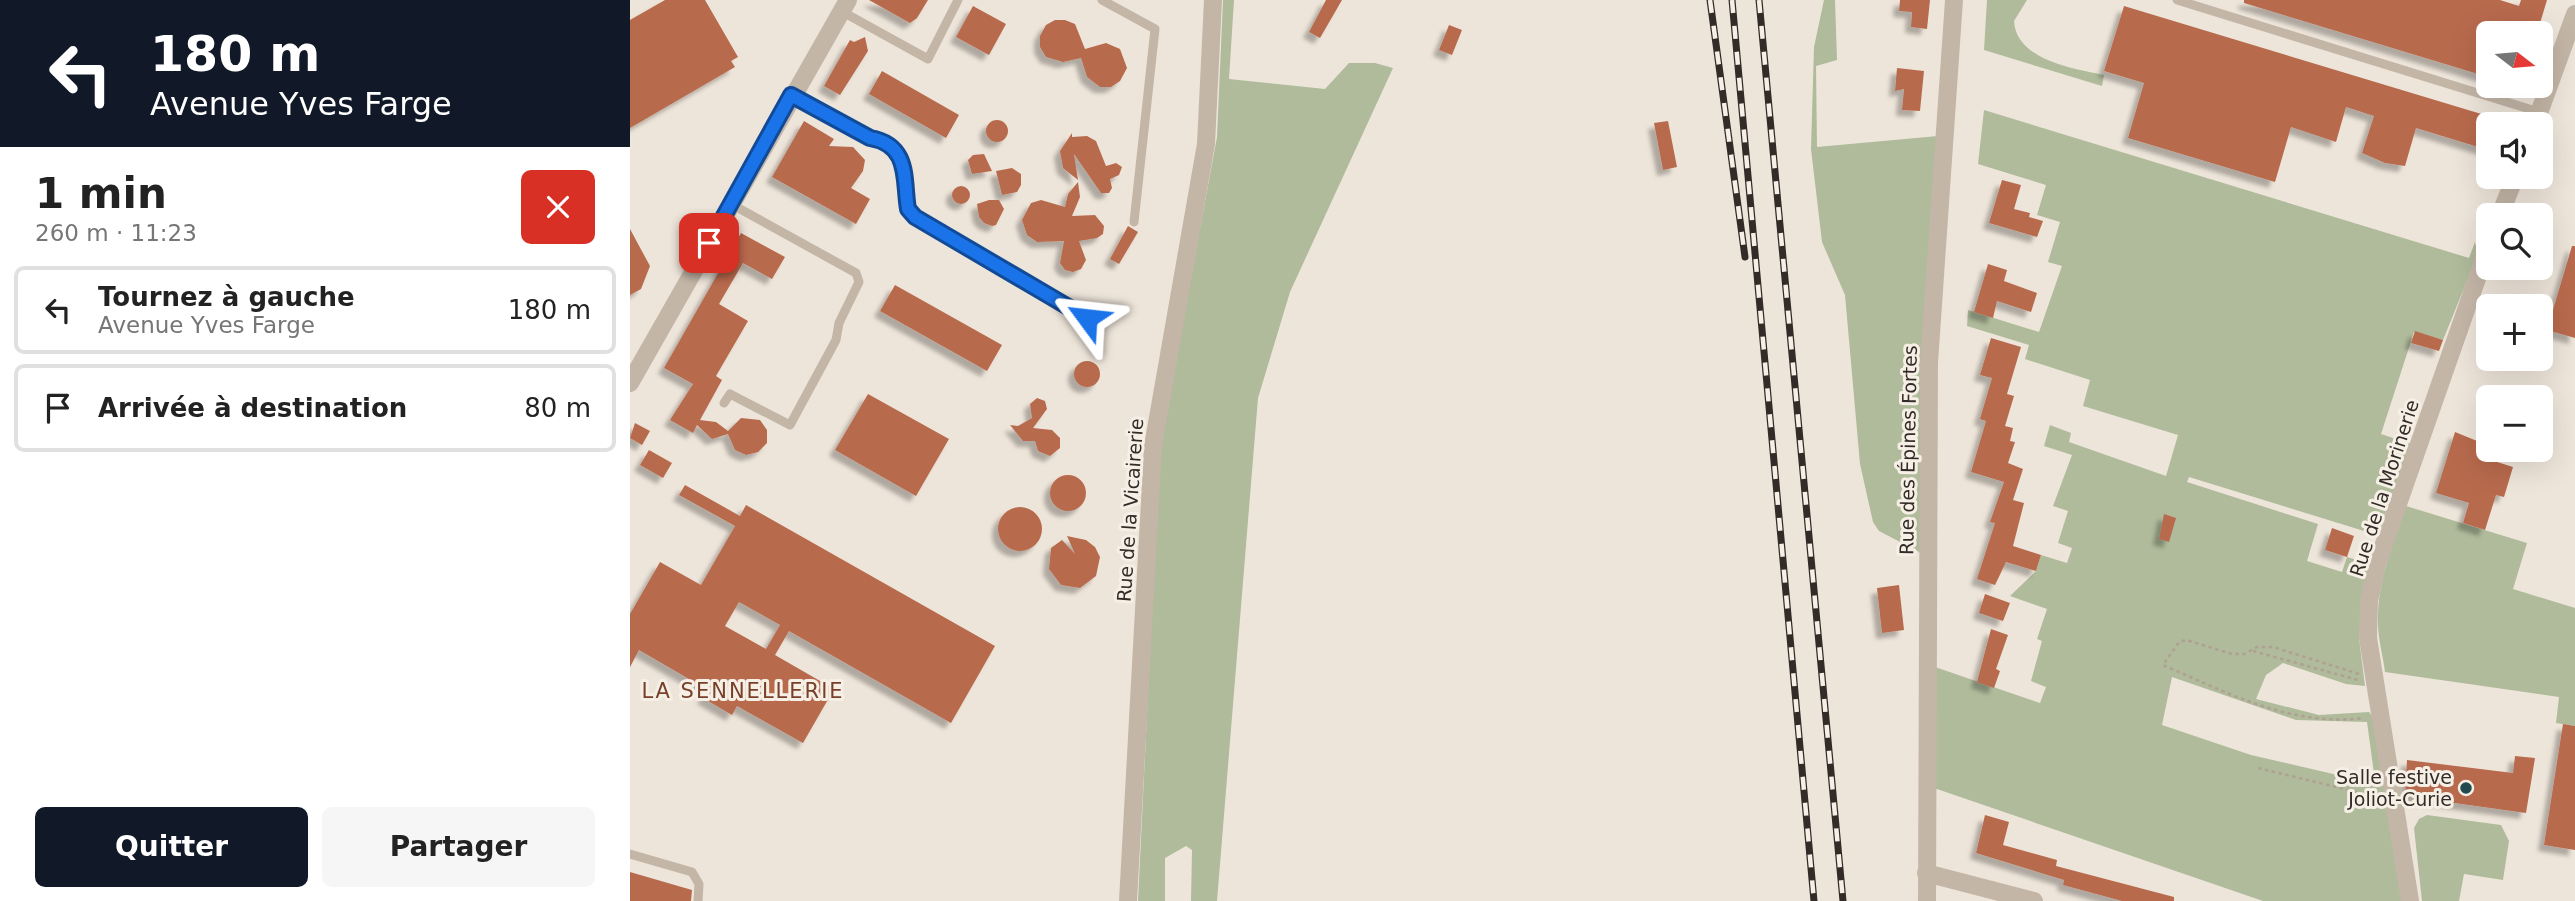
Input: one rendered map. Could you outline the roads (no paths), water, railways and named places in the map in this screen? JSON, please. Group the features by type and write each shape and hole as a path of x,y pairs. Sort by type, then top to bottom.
{"street":[{"name":"Rue de la Vicairerie","path":"1128,901 1153,446 1206,144 1213,0"},
{"name":"Rue des Épines Fortes","path":"1927,901 1929,363 1954,0"},
{"path":"630,383 791,95 844,6"},
{"path":"2539,112 2575,14"},
{"name":"Rue de la Morinerie","path":"2410,901 2368,638 2369,601 2377,564 2476,280"},
{"path":"1926,873 2034,901"}],"lane":[{"path":"844,6 928,59 958,0"},
{"path":"1102,0 1155,29 1134,222"},
{"path":"2177,0 2519,112"},
{"path":"791,95 870,138 879,139 896,153 908,184 908,209 915,217 1087,318"},
{"path":"724,403 730,394 790,425 836,340 839,323 859,282 856,273 732,204"},
{"path":"630,854 692,872 699,884 698,901"}],"railway":[{"path":"1710,0 1745,257"},
{"path":"1732,0 1814,901"},
{"path":"1759,0 1843,901"}],"place":[{"name":"Salle festive Joliot-Curie","path":"2466,788"}],"district":[{"name":"LA SENNELLERIE","path":"743,691"}]}
